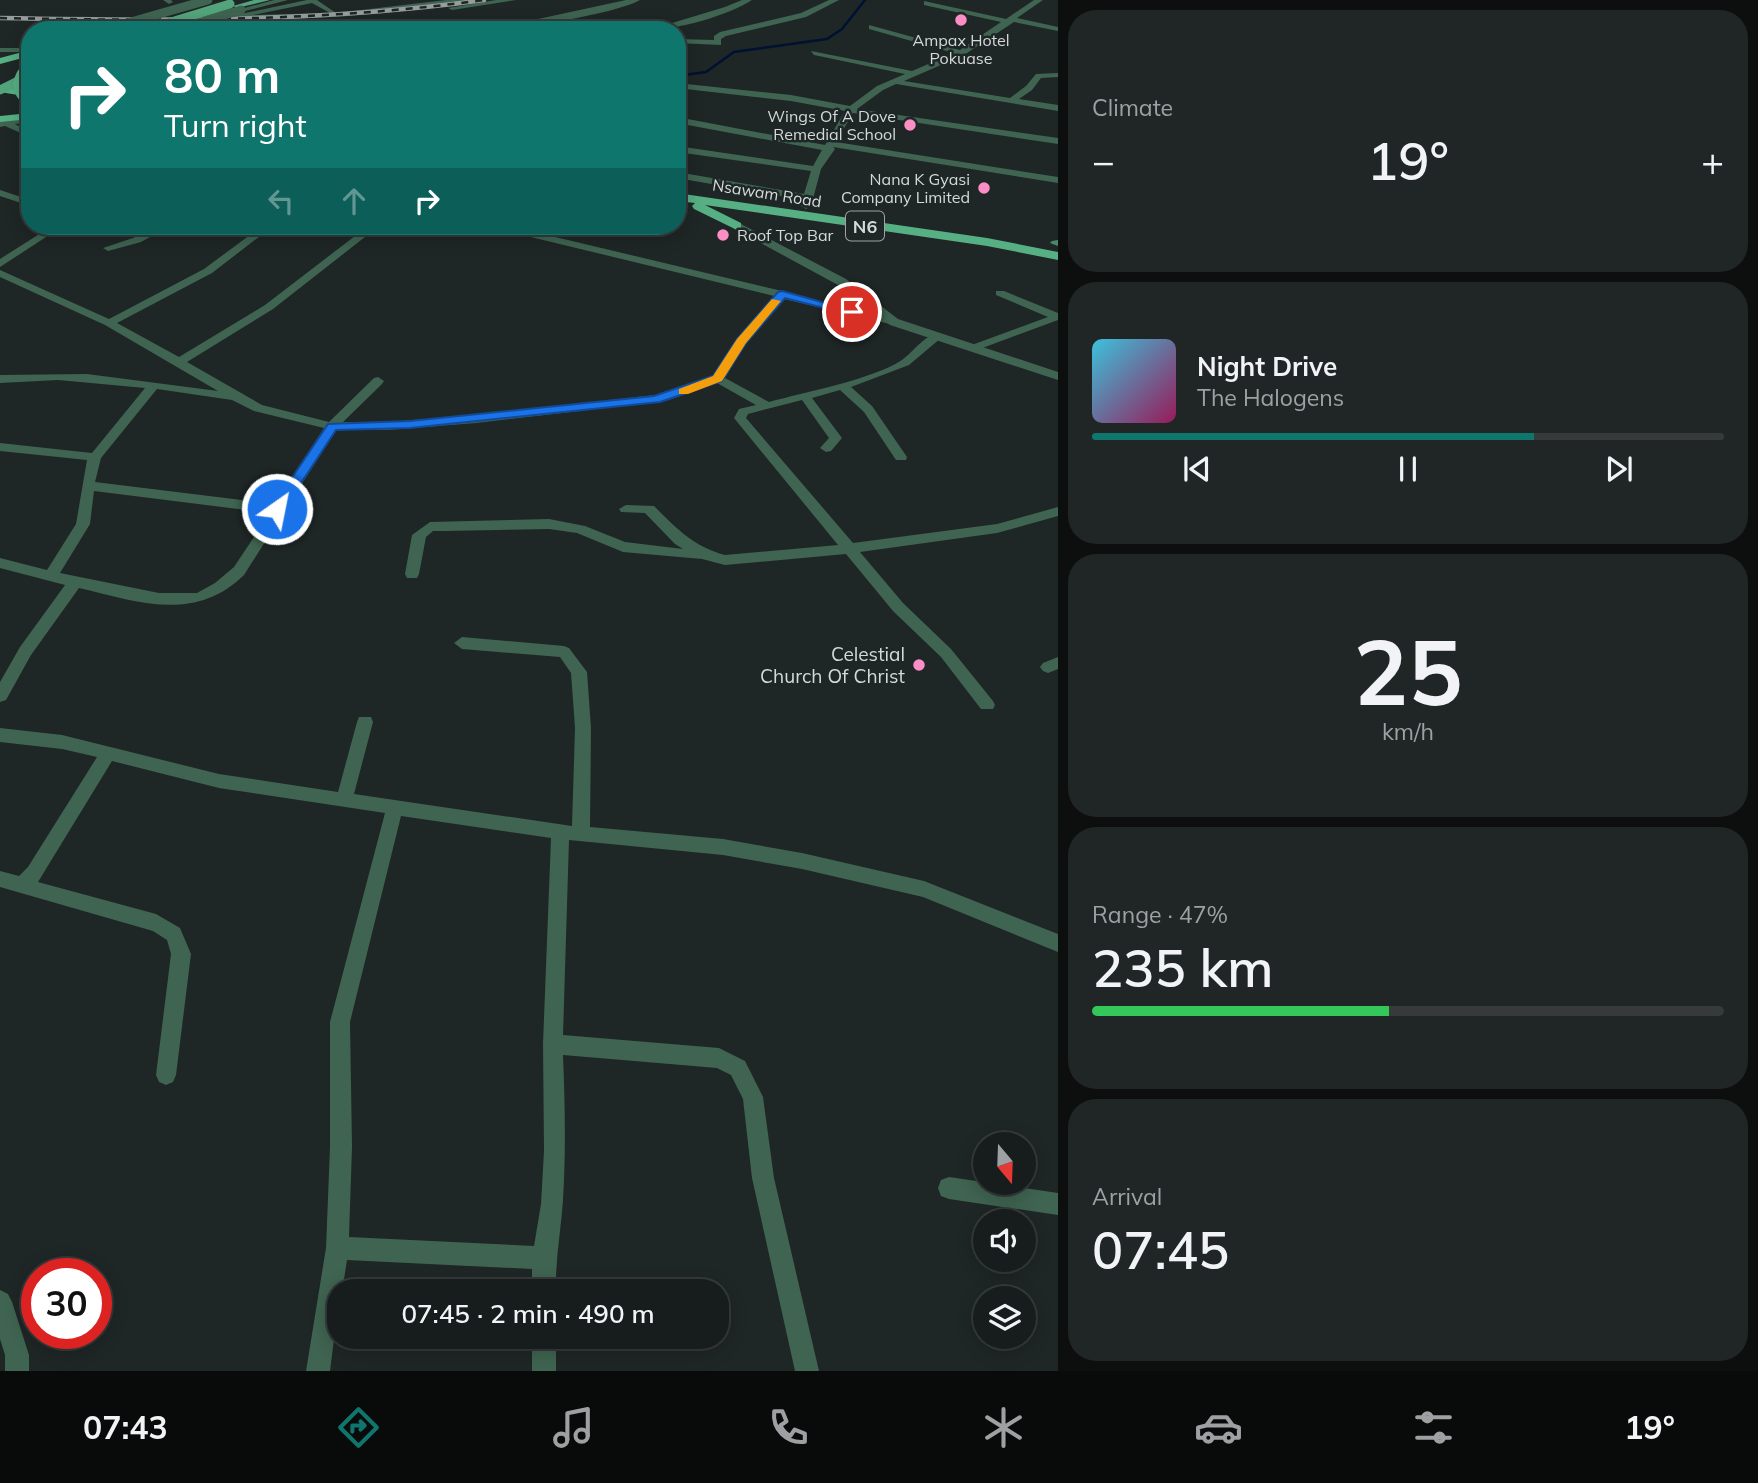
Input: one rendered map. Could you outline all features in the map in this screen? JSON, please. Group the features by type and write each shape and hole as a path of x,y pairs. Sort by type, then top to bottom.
{"highway":[{"path":"0,61 21,53"},
{"path":"21,73 17,84 21,97"},
{"path":"0,76 21,77"},
{"path":"0,83 21,80"},
{"path":"0,83 21,86"},
{"path":"0,92 21,88"},
{"path":"0,92 21,99"},
{"path":"0,92 21,93"},
{"path":"2,122 21,119"},
{"name":"Nsawam Road","path":"686,186 807,202 1057,247"},
{"name":"Nsawam Road","path":"686,198 987,242 1025,251 1057,247"},
{"path":"686,203 985,248 1025,251"},
{"path":"696,205 737,226"},
{"path":"737,226 734,216 749,213"}],"main road":[{"path":"188,21 236,7 248,0"},
{"path":"181,21 266,0"},
{"path":"0,92 21,82"}],"street":[{"path":"134,21 208,0"},
{"path":"198,21 236,7 284,0"},
{"path":"334,21 240,15 320,3 401,0"},
{"path":"238,21 355,14 463,0"},
{"path":"360,21 512,0"},
{"path":"538,21 636,0"},
{"path":"685,21 728,9 748,0"},
{"path":"686,41 718,43 717,38 723,34 803,15 835,0"},
{"path":"686,177 807,202 816,169 851,109 880,88 961,53 1012,21 1039,0"},
{"path":"320,3 333,12"},
{"path":"927,3 1058,29"},
{"path":"553,18 564,21"},
{"path":"872,27 961,53"},
{"path":"0,50 18,50"},
{"path":"814,53 914,74"},
{"path":"1012,100 1029,88 1039,76 1058,75"},
{"path":"897,82 1058,108"},
{"path":"686,86 791,98 1058,141"},
{"path":"2,122 21,131"},
{"path":"686,122 831,147 1058,180"},
{"path":"686,150 816,169"},
{"path":"0,193 21,200"},
{"path":"737,226 842,282 894,322"},
{"path":"0,264 44,235"},
{"path":"108,248 146,235"},
{"path":"109,323 208,271 256,235"},
{"path":"179,362 269,307 362,235"},
{"path":"536,235 894,322 1058,376"},
{"path":"0,274 109,323 258,408 332,426 388,426 655,399 718,379 741,341 782,294"},
{"path":"1000,293 1058,317"},
{"path":"974,348 1058,317"},
{"path":"937,336 905,363 843,387 743,412 740,418 898,607 946,653 987,705"},
{"path":"0,379 55,376 237,398"},
{"path":"718,379 766,405"},
{"path":"0,563 75,582 172,599 196,599 224,586 239,571 332,426 378,381"},
{"path":"51,575 83,524 95,457 153,386"},
{"path":"843,387 868,409 901,457"},
{"path":"804,396 836,438 826,448"},
{"path":"0,446 95,457"},
{"path":"89,486 277,509"},
{"path":"626,509 649,509 673,536 706,555"},
{"path":"412,574 419,535 430,527 549,524 580,528 623,547 706,555 725,560 852,550 1020,524 1058,511"},
{"path":"0,696 25,651 75,582"},
{"path":"462,643 564,652 579,672 583,728 570,833 553,1044 555,1151 544,1279"},
{"path":"344,800 365,722"},
{"path":"0,735 62,742 219,781 570,833 723,847 802,861 924,889 1058,943"},
{"path":"24,884 34,873 108,753"},
{"path":"318,1371 337,1248 341,1147 340,1022 395,807"},
{"path":"0,879 156,923 172,930 179,940 181,954 166,1076"},
{"path":"553,1044 719,1058 738,1068 753,1097 763,1178 807,1371"},
{"path":"949,1188 1058,1204"},
{"path":"337,1248 544,1258"},
{"path":"0,1302 17,1355 18,1371"},
{"path":"544,1349 544,1371"}],"waterway":[{"path":"686,75 706,72 734,52 827,39 842,29 865,0"}],"railway":[{"path":"0,18 121,20 303,16 363,13 484,0"}],"slow traffic":[{"path":"684,391 718,379 741,341 776,301"}],"place":[{"name":"Ampax Hotel Pokuase","path":"961,20"},
{"name":"Wings Of A Dove Remedial School","path":"910,125"},
{"name":"Nana K Gyasi Company Limited","path":"984,188"},
{"name":"Roof Top Bar","path":"723,235"},
{"name":"Celestial Church Of Christ","path":"919,665"}],"route":[{"path":"277,509 332,426 388,426 476,419 666,397 718,379 741,341 782,294 852,312"}]}
